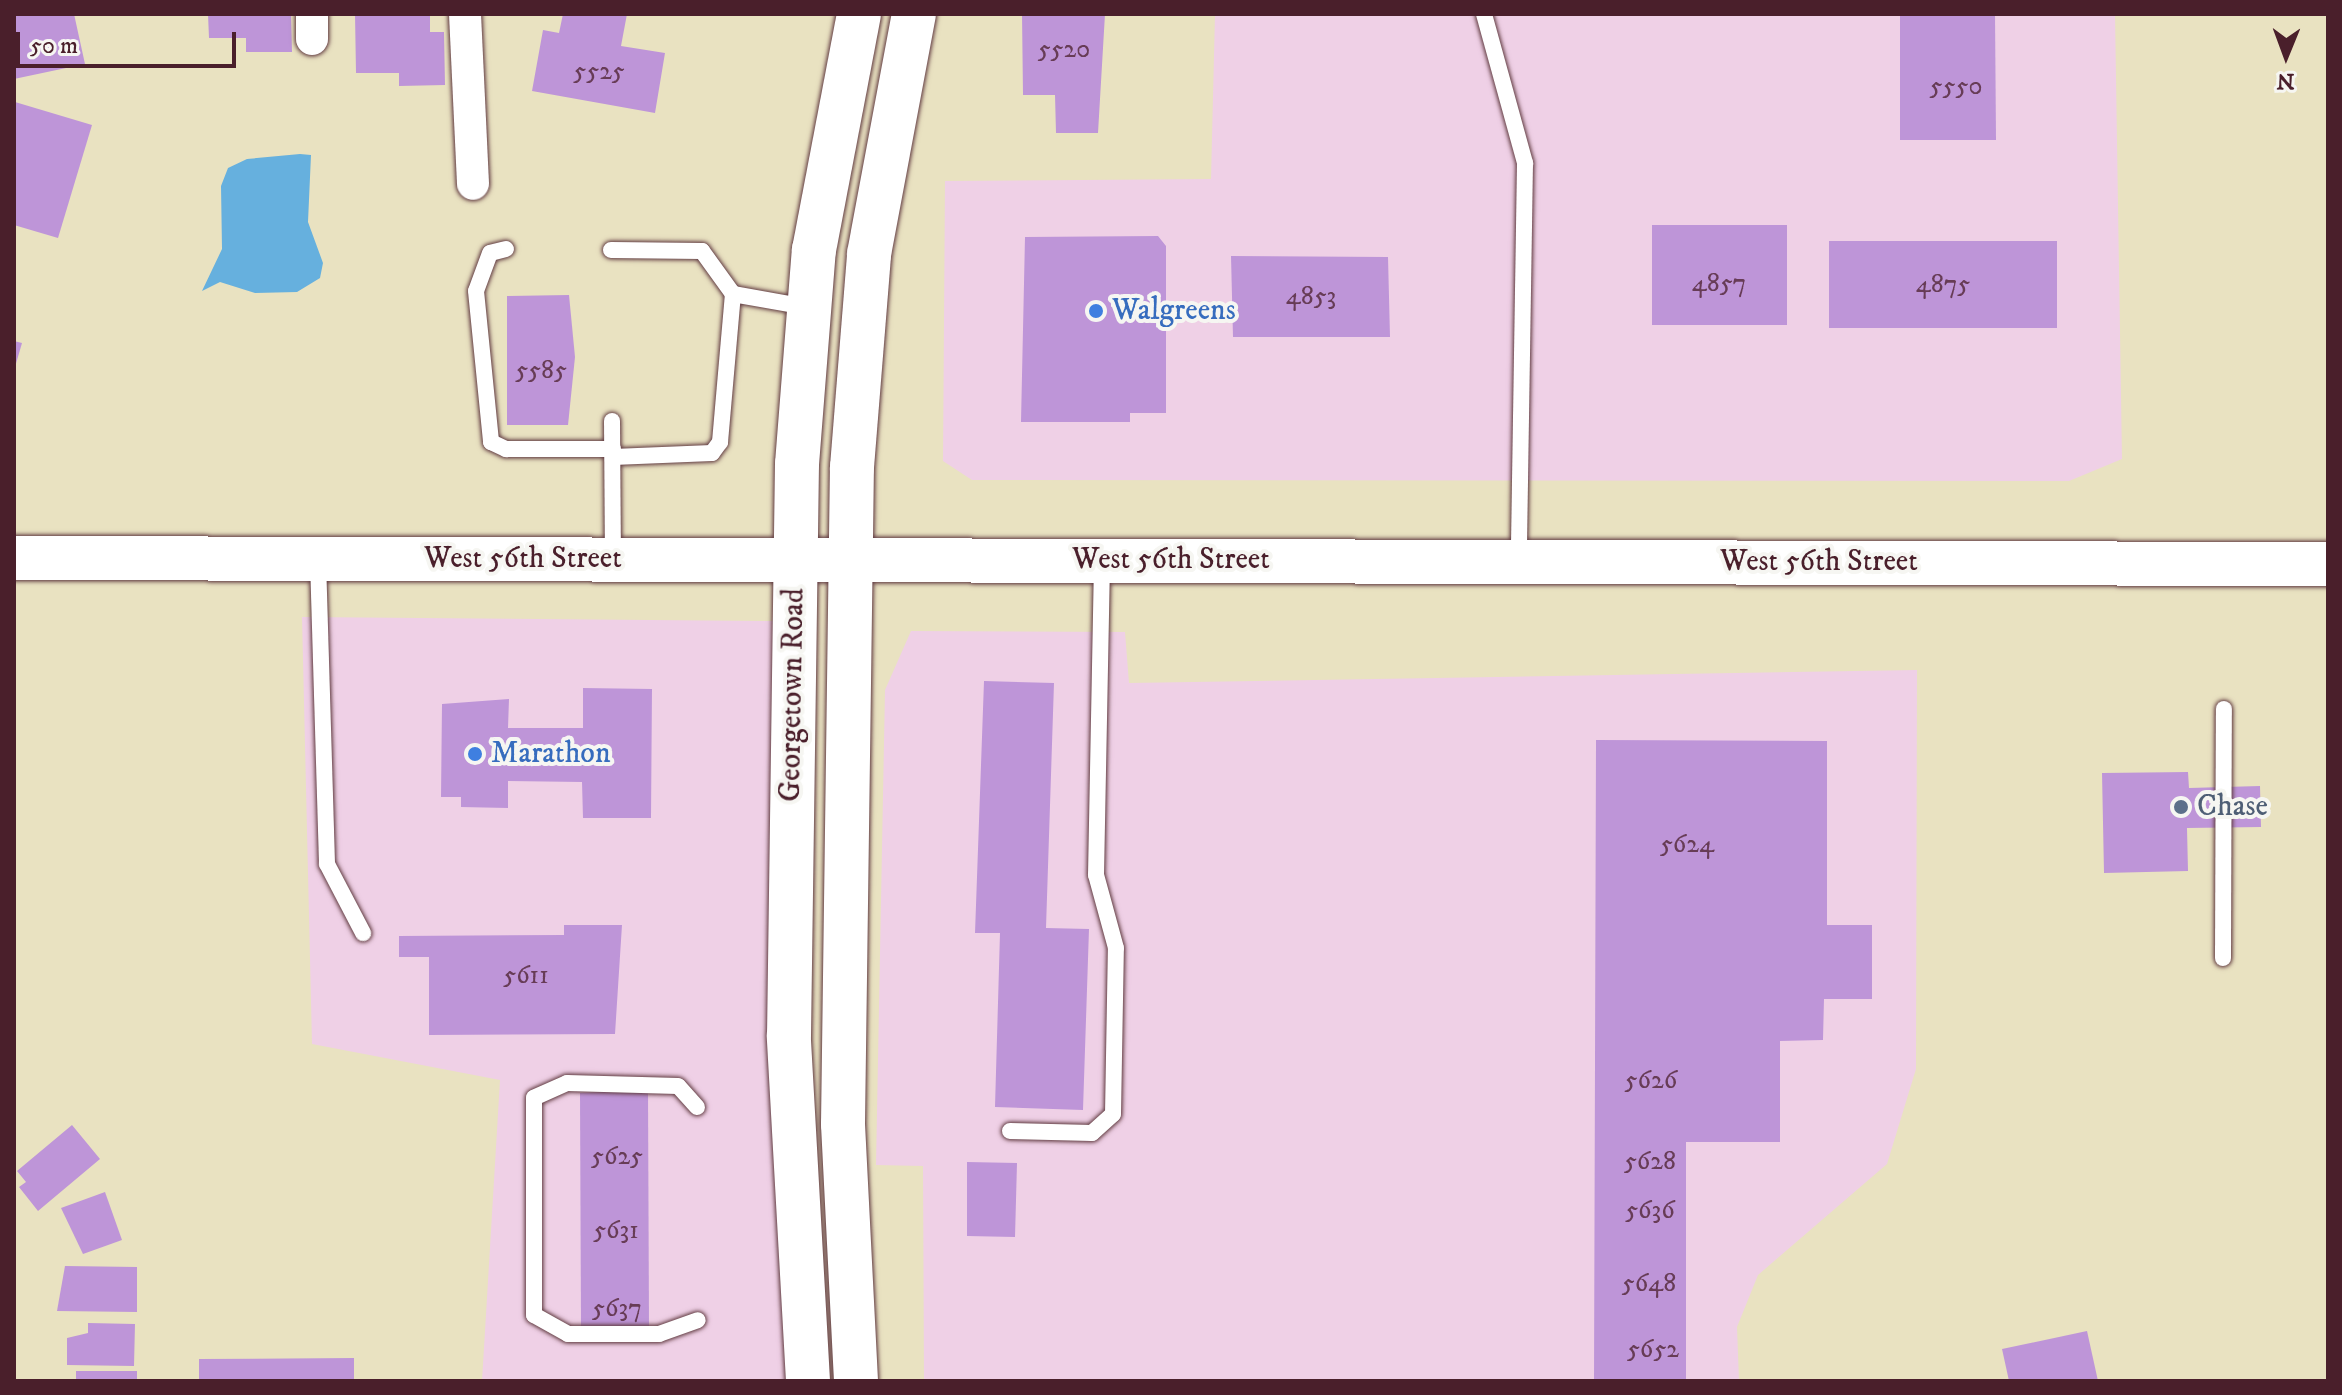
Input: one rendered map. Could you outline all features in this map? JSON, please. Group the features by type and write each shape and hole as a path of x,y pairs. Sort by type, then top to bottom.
{"main road":[{"name":"Georgetown Road","path":"808,1381 789,1050 795,559 808,307 833,131 859,14"},
{"name":"Georgetown Road","path":"856,1381 843,1124 850,559 869,254 914,14"},
{"name":"West 56th Street","path":"14,558 2328,564"}],"street":[{"path":"465,14 473,184"}],"lane":[{"path":"1484,14 1525,163 1519,560"},
{"path":"506,249 490,253 476,291 491,442 506,449 712,453 720,442 733,294 702,251 611,250"},
{"path":"733,294 808,307"},
{"path":"612,421 613,559"},
{"path":"318,559 327,864 363,933"},
{"path":"1010,1131 1092,1133 1113,1114 1116,948 1096,875 1102,559"},
{"path":"2223,958 2224,709"},
{"path":"697,1107 678,1086 567,1083 534,1098 534,1315 568,1334 659,1334 698,1320"}],"shaded area":[{"path":"1215,14 2115,14 2122,459 2069,481 972,480 943,461 945,181 1211,179"},
{"path":"302,617 774,621 776,1143 786,1381 482,1381 500,1080 312,1044"},
{"path":"911,631 1125,632 1129,683 1917,670 1916,1069 1887,1164 1758,1275 1737,1327 1739,1381 924,1381 923,1166 876,1165 885,690"}],"water":[{"path":"311,155 308,222 323,263 320,278 297,292 255,293 220,282 202,291 222,249 221,186 228,168 247,159"}],"building":[{"path":"14,14 74,14 85,64 14,79"},
{"path":"208,14 291,14 292,52 246,52 246,38 209,38"},
{"path":"355,14 430,14 430,32 444,32 445,85 399,86 399,73 356,73"},
{"path":"563,14 627,14 621,46 665,53 655,113 532,91 543,30 559,33"},
{"path":"1022,14 1105,14 1098,133 1056,133 1055,95 1023,95"},
{"path":"1900,14 1995,14 1996,140 1900,140"},
{"path":"15,102 92,125 58,238 14,225"},
{"path":"1652,225 1787,225 1787,325 1652,325"},
{"name":"Walgreens","path":"1158,236 1166,246 1166,413 1130,413 1130,422 1021,422 1025,237"},
{"path":"1829,241 2057,241 2057,328 1829,328"},
{"path":"1231,256 1388,257 1390,337 1233,337"},
{"path":"569,295 575,357 568,425 507,425 507,296"},
{"path":"14,341 22,343 15,367 14,367"},
{"path":"984,681 1054,683 1046,928 1089,929 1083,1110 995,1107 1000,933 975,933"},
{"path":"583,688 652,689 651,818 583,818 582,782 508,781 508,808 461,807 461,797 441,797 442,704 509,699 508,728 583,728"},
{"path":"1596,740 1827,741 1827,925 1872,925 1872,999 1824,999 1823,1040 1780,1041 1780,1142 1686,1142 1686,1381 1594,1381"},
{"name":"Chase","path":"2188,772 2189,788 2260,786 2261,827 2187,828 2188,871 2104,873 2102,773"},
{"path":"564,925 622,925 615,1034 429,1035 429,957 399,957 399,936 564,935"},
{"path":"648,1090 649,1327 581,1327 580,1093"},
{"path":"72,1125 100,1159 38,1211 19,1187 26,1182 17,1171"},
{"path":"967,1162 1017,1163 1015,1237 967,1236"},
{"path":"105,1192 122,1240 83,1254 61,1208"},
{"path":"65,1266 137,1267 137,1312 57,1311"},
{"path":"88,1323 135,1324 134,1366 67,1365 67,1338 88,1333"},
{"path":"2087,1331 2098,1381 2009,1381 2002,1349"},
{"path":"354,1358 354,1381 199,1381 199,1359"},
{"path":"76,1371 137,1371 137,1381 76,1381"}],"place":[{"name":"Walgreens","path":"1096,311"},
{"name":"Marathon","path":"475,754"},
{"name":"Chase","path":"2181,807"}]}
